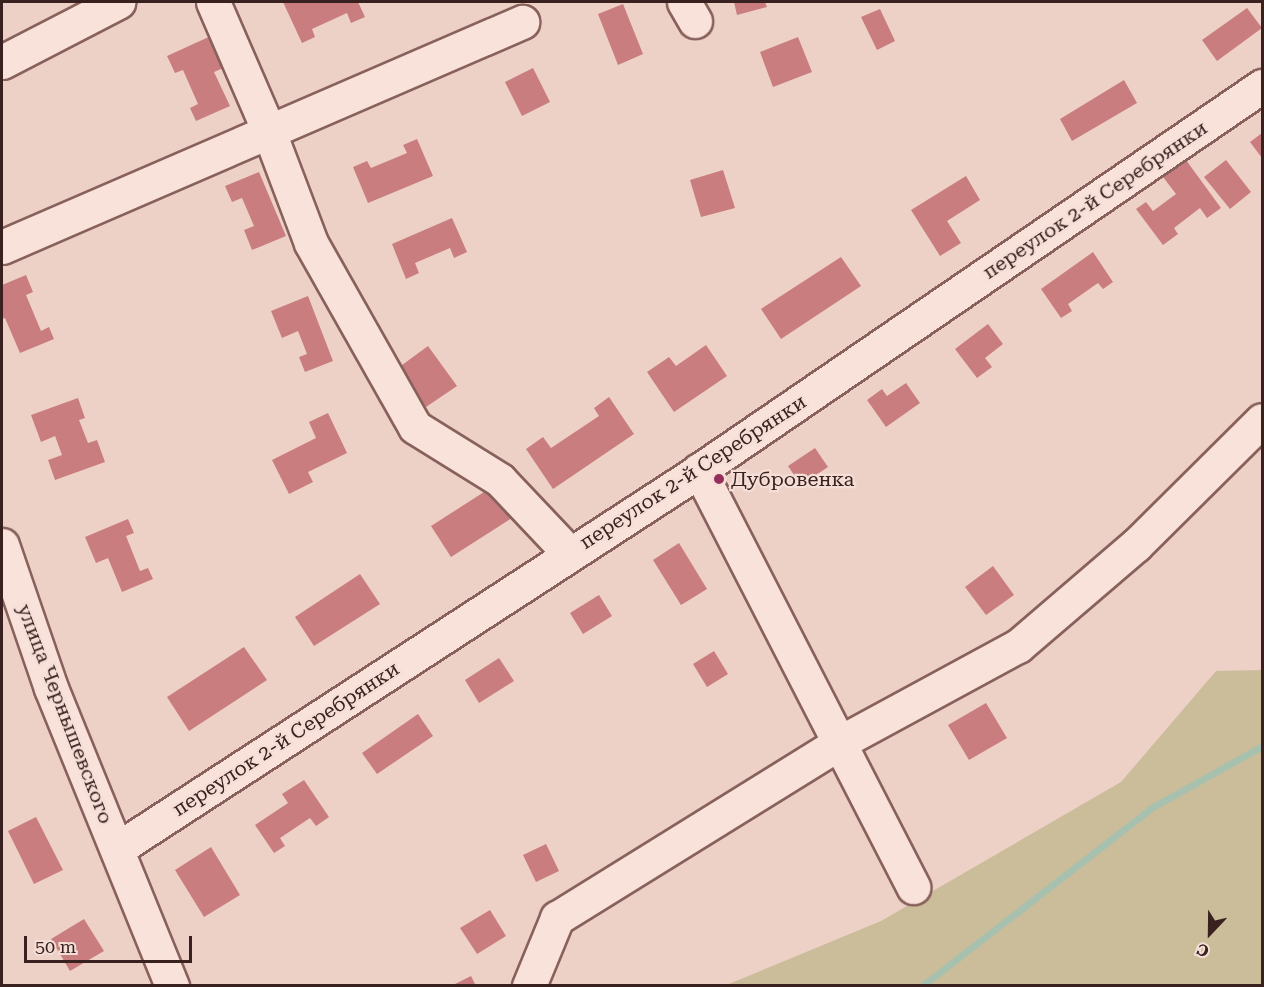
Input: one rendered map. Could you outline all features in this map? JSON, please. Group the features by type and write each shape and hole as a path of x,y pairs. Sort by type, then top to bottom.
{"street":[{"path":"2,62 118,2"},
{"path":"213,2 268,129 311,243 415,427 500,480 570,554"},
{"path":"2,247 268,129 522,22"},
{"name":"переулок 2-й Серебрянки","path":"117,849 699,470 1263,86"},
{"path":"529,986 557,918 839,743 1018,646 1136,545 1263,420"},
{"path":"699,470 913,887"},
{"name":"улица Чернышевского","path":"2,544 51,688 172,986"}],"shaded area":[{"path":"1262,670 1262,985 724,986 881,921 1121,782 1216,671"}],"building":[{"path":"283,2 358,2 365,17 351,23 347,13 312,29 315,37 302,43"},
{"path":"734,2 765,2 767,7 737,15"},
{"path":"623,4 643,54 618,65 598,14"},
{"path":"1247,8 1262,28 1217,61 1202,40"},
{"path":"880,9 895,41 877,50 861,17"},
{"path":"213,35 228,66 214,72 230,106 196,121 190,108 198,104 183,70 175,73 167,56"},
{"path":"798,37 812,72 773,87 760,52"},
{"path":"533,68 550,102 522,116 505,82"},
{"path":"1124,80 1137,103 1072,141 1060,119"},
{"path":"1262,133 1262,158 1250,142"},
{"path":"417,139 433,176 368,203 353,167 367,161 371,168 407,153 403,145"},
{"path":"1186,160 1221,208 1207,218 1200,208 1174,228 1178,234 1163,245 1136,209 1146,202 1153,211 1176,194 1163,177"},
{"path":"1226,160 1251,192 1230,209 1204,177"},
{"path":"723,170 735,208 701,217 690,180"},
{"path":"259,172 286,236 252,250 244,230 254,226 242,198 232,202 225,186"},
{"path":"966,176 980,200 947,221 961,243 940,256 911,210"},
{"path":"452,218 467,252 454,258 450,248 415,263 419,273 406,279 392,244"},
{"path":"1093,252 1113,282 1103,289 1098,283 1068,304 1072,311 1061,318 1041,289"},
{"path":"841,257 861,286 781,339 761,309"},
{"path":"26,275 33,292 26,295 41,331 49,327 54,339 20,353 5,318 2,319 2,285"},
{"path":"308,296 333,361 305,372 299,357 307,354 298,331 282,338 271,311"},
{"path":"988,324 1003,344 985,358 992,367 977,378 955,349"},
{"path":"706,345 727,376 674,412 647,372 669,357 676,366"},
{"path":"428,346 457,386 426,407 398,368"},
{"path":"906,383 920,403 886,427 867,400 882,389 887,396"},
{"path":"609,397 634,434 553,489 526,449 543,437 551,448 599,416 594,408"},
{"path":"78,398 85,418 79,420 88,443 97,440 105,462 55,480 48,460 62,455 55,436 41,442 31,415"},
{"path":"328,413 347,453 308,472 313,482 289,494 272,460 316,438 309,422"},
{"path":"815,448 828,467 801,485 788,466"},
{"path":"495,485 515,516 451,557 431,526"},
{"path":"128,519 134,533 126,536 140,571 148,568 153,579 122,592 108,558 96,563 85,537"},
{"path":"679,543 707,589 681,605 653,560"},
{"path":"993,566 1014,595 986,615 965,587"},
{"path":"360,574 380,604 314,646 295,617"},
{"path":"599,595 612,616 583,634 570,613"},
{"path":"244,647 267,680 189,731 167,697"},
{"path":"714,651 728,674 707,687 693,664"},
{"path":"499,658 514,681 479,703 465,680"},
{"path":"986,703 1007,738 969,760 948,725"},
{"path":"418,714 433,736 377,774 362,753"},
{"path":"304,780 329,817 316,826 310,818 280,838 285,846 274,853 255,825 288,803 282,794"},
{"path":"36,817 63,870 34,884 8,831"},
{"path":"546,844 559,871 536,882 523,855"},
{"path":"211,847 240,895 204,917 175,870"},
{"path":"490,910 506,936 477,954 460,928"},
{"path":"84,919 104,951 70,971 51,939"},
{"path":"471,976 476,986 451,986"}],"waterway":[{"path":"922,986 1153,807 1262,746"}],"place":[{"name":"Дубровенка","path":"719,479"}]}
